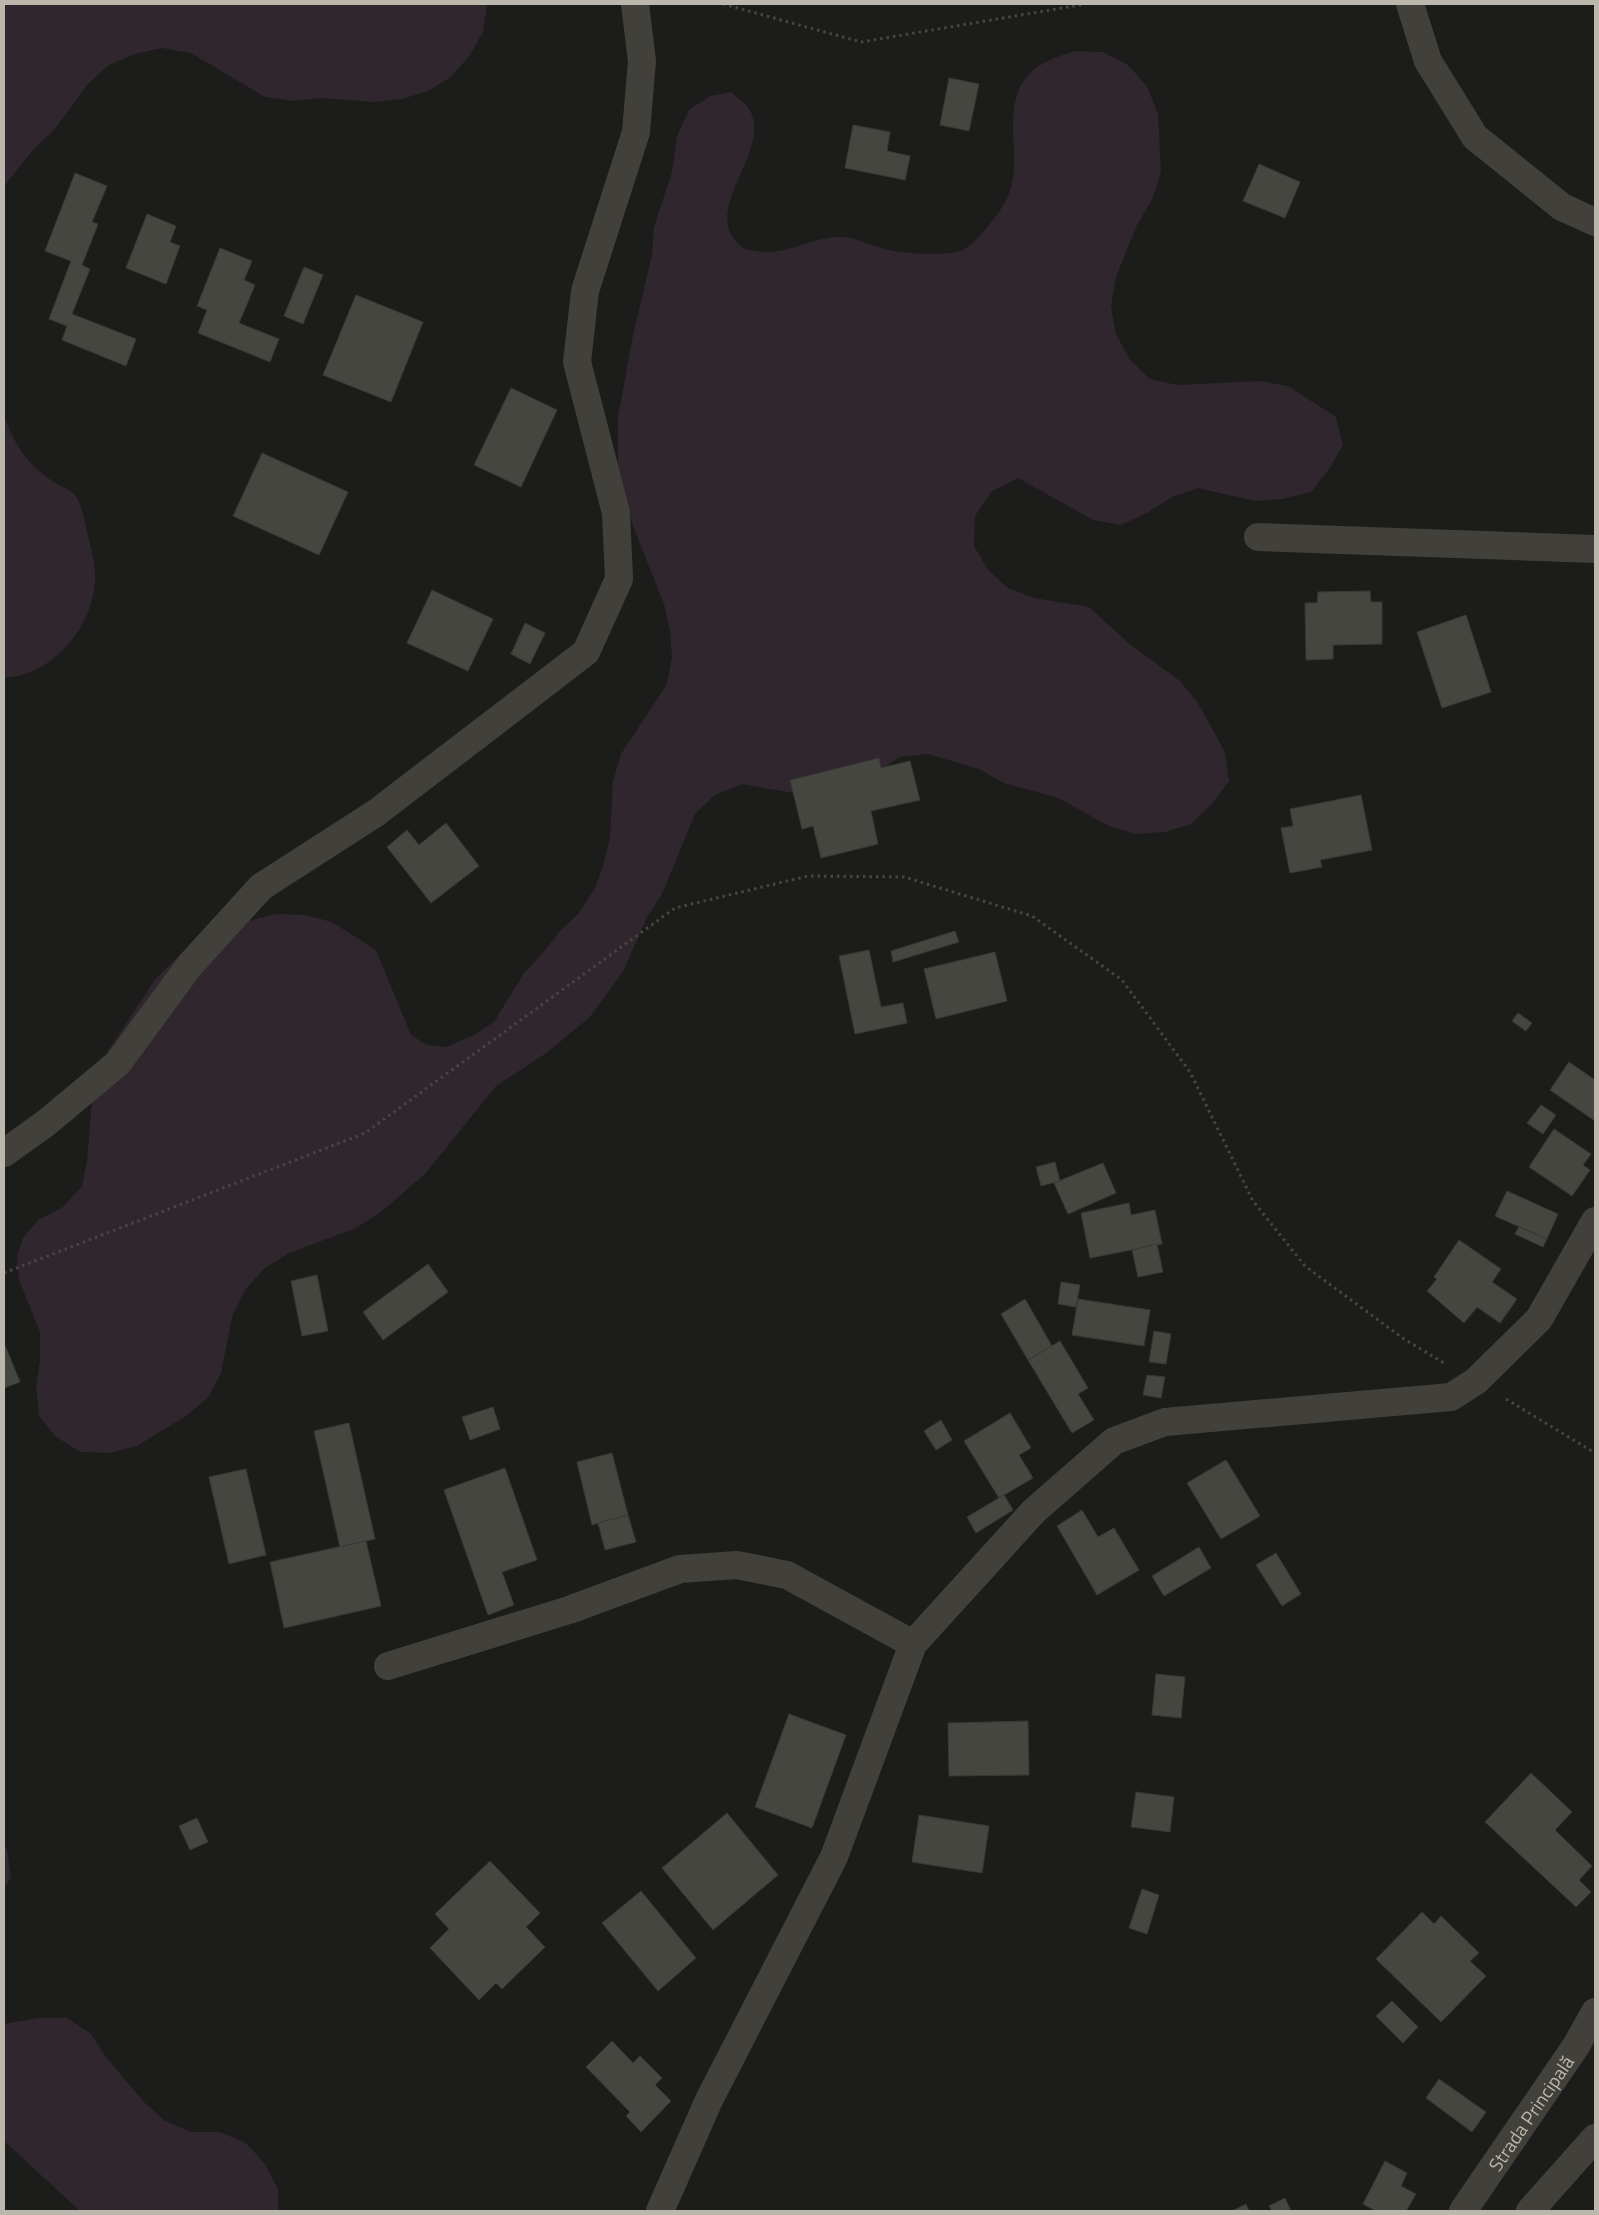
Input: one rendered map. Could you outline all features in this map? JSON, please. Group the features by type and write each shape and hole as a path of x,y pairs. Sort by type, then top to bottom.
{"street":[{"path":"4,1153 46,1123 118,1063 190,965 261,886 376,813 586,652 619,579 616,513 577,362 585,291 636,132 642,61 635,4"},
{"path":"1410,4 1428,61 1475,137 1562,207 1595,222"},
{"path":"1258,537 1595,549"},
{"path":"660,2211 709,2100 834,1857 913,1644 1034,1511 1114,1441 1165,1422 1450,1397 1476,1381 1539,1318 1595,1221"},
{"path":"388,1666 569,1610 680,1569 737,1565 787,1575 913,1644"},
{"name":"Strada Principală","path":"1463,2211 1576,2046 1595,2012"},
{"path":"1530,2211 1595,2138"}],"path":[{"path":"723,4 861,42 1086,4"},
{"path":"4,1273 365,1133 675,908 808,876 904,877 1032,916 1122,980 1190,1072 1253,1201 1305,1266 1404,1339 1595,1453"}],"shaded area":[{"path":"4,4 487,4 483,32 470,55 451,77 428,91 402,99 375,102 320,98 294,101 265,97 191,53 162,48 135,54 109,65 88,84 54,130 33,150 4,186"},
{"path":"1075,51 1103,52 1128,65 1147,86 1158,114 1161,172 1152,200 1137,225 1116,277 1111,306 1116,334 1130,360 1150,379 1177,385 1261,381 1288,386 1336,417 1343,445 1329,469 1311,492 1283,499 1255,501 1198,488 1172,497 1147,513 1121,525 1093,520 1018,478 992,491 975,516 974,546 988,570 1008,588 1034,598 1089,607 1133,647 1179,680 1198,703 1225,752 1229,781 1212,804 1191,824 1165,832 1135,834 1109,826 1058,798 1004,783 979,769 928,754 899,757 876,774 827,799 742,784 715,795 695,814 662,894 647,917 624,970 589,1018 545,1054 496,1086 425,1174 381,1212 356,1228 289,1253 264,1269 245,1290 232,1317 221,1373 208,1398 186,1416 137,1446 109,1453 80,1452 55,1436 39,1416 36,1387 40,1360 40,1332 19,1280 17,1256 23,1238 38,1220 63,1207 82,1186 87,1160 92,1102 98,1076 108,1051 154,981 174,960 195,942 248,921 276,914 305,915 332,922 376,950 411,1035 427,1045 446,1047 472,1036 494,1022 524,973 560,931 579,913 595,888 604,863 610,837 613,781 621,754 667,684 672,657 670,631 664,604 633,526 618,472 618,417 633,335 652,255 654,227 672,172 677,136 689,110 710,96 731,92 745,104 754,120 753,138 748,157 732,196 727,215 730,232 742,247 768,252 788,249 827,238 844,237 900,252 934,254 955,252 963,250 977,239 992,221 1008,196 1014,170 1014,110 1016,97 1021,85 1036,68"},
{"path":"4,415 12,435 28,460 55,483 75,495 88,535 95,581 92,599 86,616 78,632 67,646 54,658 38,668 22,675 4,678"},
{"path":"4,1845 7,1849 11,1877 4,1888"},
{"path":"38,2018 67,2018 91,2034 106,2057 144,2102 165,2121 191,2132 220,2132 246,2143 265,2164 278,2189 278,2211 80,2211 4,2141 4,2024"}],"building":[{"path":"949,78 979,84 969,131 940,125"},
{"path":"853,125 890,132 887,151 910,156 905,180 845,168"},
{"path":"1259,164 1300,182 1285,218 1243,201"},
{"path":"75,173 107,186 92,222 98,224 82,265 90,269 72,314 136,339 126,366 62,340 67,326 49,319 71,261 45,251"},
{"path":"147,214 176,226 170,242 180,246 166,284 126,268"},
{"path":"220,248 252,261 244,280 255,285 239,323 279,339 270,362 198,333 207,310 197,306"},
{"path":"304,267 323,275 303,324 284,316"},
{"path":"356,295 423,322 391,402 323,375"},
{"path":"511,388 557,410 521,487 474,465"},
{"path":"262,453 348,492 319,555 233,516"},
{"path":"432,590 493,619 468,671 407,643"},
{"path":"1370,591 1371,602 1382,602 1382,644 1333,645 1333,659 1306,660 1305,603 1317,603 1318,592"},
{"path":"1466,615 1491,692 1442,708 1417,632"},
{"path":"525,623 545,633 530,664 511,654"},
{"path":"879,758 881,768 910,761 920,800 871,811 878,844 821,858 813,826 802,829 790,780"},
{"path":"1361,795 1372,850 1320,860 1322,867 1290,873 1281,828 1293,826 1290,809"},
{"path":"446,823 479,866 431,903 387,847 407,830 419,845"},
{"path":"955,931 959,942 893,962 891,951"},
{"path":"869,950 881,1007 903,1003 907,1023 855,1034 839,956"},
{"path":"995,952 1007,1001 936,1019 924,969"},
{"path":"1518,1013 1532,1023 1526,1031 1512,1021"},
{"path":"1569,1062 1595,1080 1595,1121 1550,1090"},
{"path":"1541,1105 1556,1115 1543,1134 1527,1123"},
{"path":"1554,1129 1591,1154 1583,1165 1590,1170 1572,1196 1529,1167"},
{"path":"1055,1162 1060,1181 1041,1186 1036,1167"},
{"path":"1103,1163 1116,1193 1068,1214 1054,1183"},
{"path":"1507,1191 1558,1214 1547,1239 1495,1216"},
{"path":"1129,1203 1131,1215 1155,1210 1162,1244 1090,1258 1081,1213"},
{"path":"1519,1227 1547,1239 1543,1247 1515,1234"},
{"path":"1459,1240 1501,1269 1492,1282 1517,1299 1500,1323 1477,1307 1464,1323 1427,1291 1437,1279 1434,1277"},
{"path":"1157,1244 1163,1272 1138,1277 1132,1250"},
{"path":"428,1264 448,1292 383,1340 363,1312"},
{"path":"317,1275 328,1331 302,1336 291,1281"},
{"path":"1061,1282 1080,1285 1076,1307 1058,1304"},
{"path":"1025,1299 1052,1346 1028,1360 1001,1314"},
{"path":"1078,1299 1150,1310 1144,1346 1072,1335"},
{"path":"1154,1331 1171,1334 1166,1364 1149,1362"},
{"path":"1060,1341 1088,1388 1078,1394 1094,1420 1072,1433 1028,1360"},
{"path":"4,1343 20,1382 4,1388"},
{"path":"1147,1375 1165,1377 1161,1398 1143,1395"},
{"path":"493,1407 500,1429 470,1440 462,1417"},
{"path":"1010,1413 1031,1448 1019,1455 1033,1478 999,1498 964,1441"},
{"path":"941,1420 952,1440 936,1450 924,1431"},
{"path":"349,1423 375,1539 340,1547 314,1431"},
{"path":"612,1453 628,1515 592,1525 577,1462"},
{"path":"1226,1460 1260,1516 1221,1539 1187,1483"},
{"path":"505,1468 537,1560 502,1572 514,1605 488,1615 444,1490"},
{"path":"246,1469 266,1555 229,1564 209,1477"},
{"path":"1004,1495 1013,1510 976,1533 967,1517"},
{"path":"1082,1510 1098,1537 1114,1528 1139,1570 1097,1595 1057,1526"},
{"path":"628,1515 636,1542 605,1550 598,1523"},
{"path":"366,1541 381,1606 284,1628 270,1562"},
{"path":"1199,1547 1211,1568 1164,1596 1152,1576"},
{"path":"1276,1553 1301,1594 1282,1606 1256,1565"},
{"path":"1156,1674 1185,1677 1181,1718 1152,1715"},
{"path":"789,1714 846,1735 812,1828 755,1807"},
{"path":"1028,1721 1029,1775 949,1776 948,1723"},
{"path":"1531,1773 1572,1812 1555,1830 1592,1866 1579,1880 1591,1892 1576,1907 1485,1822"},
{"path":"1136,1792 1174,1797 1170,1832 1131,1827"},
{"path":"727,1813 778,1875 713,1930 662,1868"},
{"path":"919,1815 989,1826 982,1873 912,1862"},
{"path":"197,1818 208,1842 190,1850 179,1826"},
{"path":"490,1861 540,1913 526,1927 545,1947 502,1989 496,1983 479,2000 430,1948 449,1929 435,1914"},
{"path":"1142,1889 1159,1895 1147,1934 1129,1928"},
{"path":"641,1891 696,1958 658,1991 602,1923"},
{"path":"1422,1912 1434,1924 1441,1916 1479,1953 1470,1961 1486,1976 1441,2022 1376,1959"},
{"path":"1392,2001 1418,2027 1403,2043 1376,2016"},
{"path":"612,2041 633,2063 640,2056 662,2078 655,2085 671,2101 641,2132 626,2116 630,2112 586,2067"},
{"path":"1439,2079 1486,2112 1472,2132 1426,2098"},
{"path":"1385,2161 1407,2173 1401,2186 1416,2194 1406,2211 1376,2211 1363,2204"},
{"path":"1285,2198 1291,2211 1272,2211 1269,2206"},
{"path":"1246,2204 1249,2211 1232,2211"}]}
